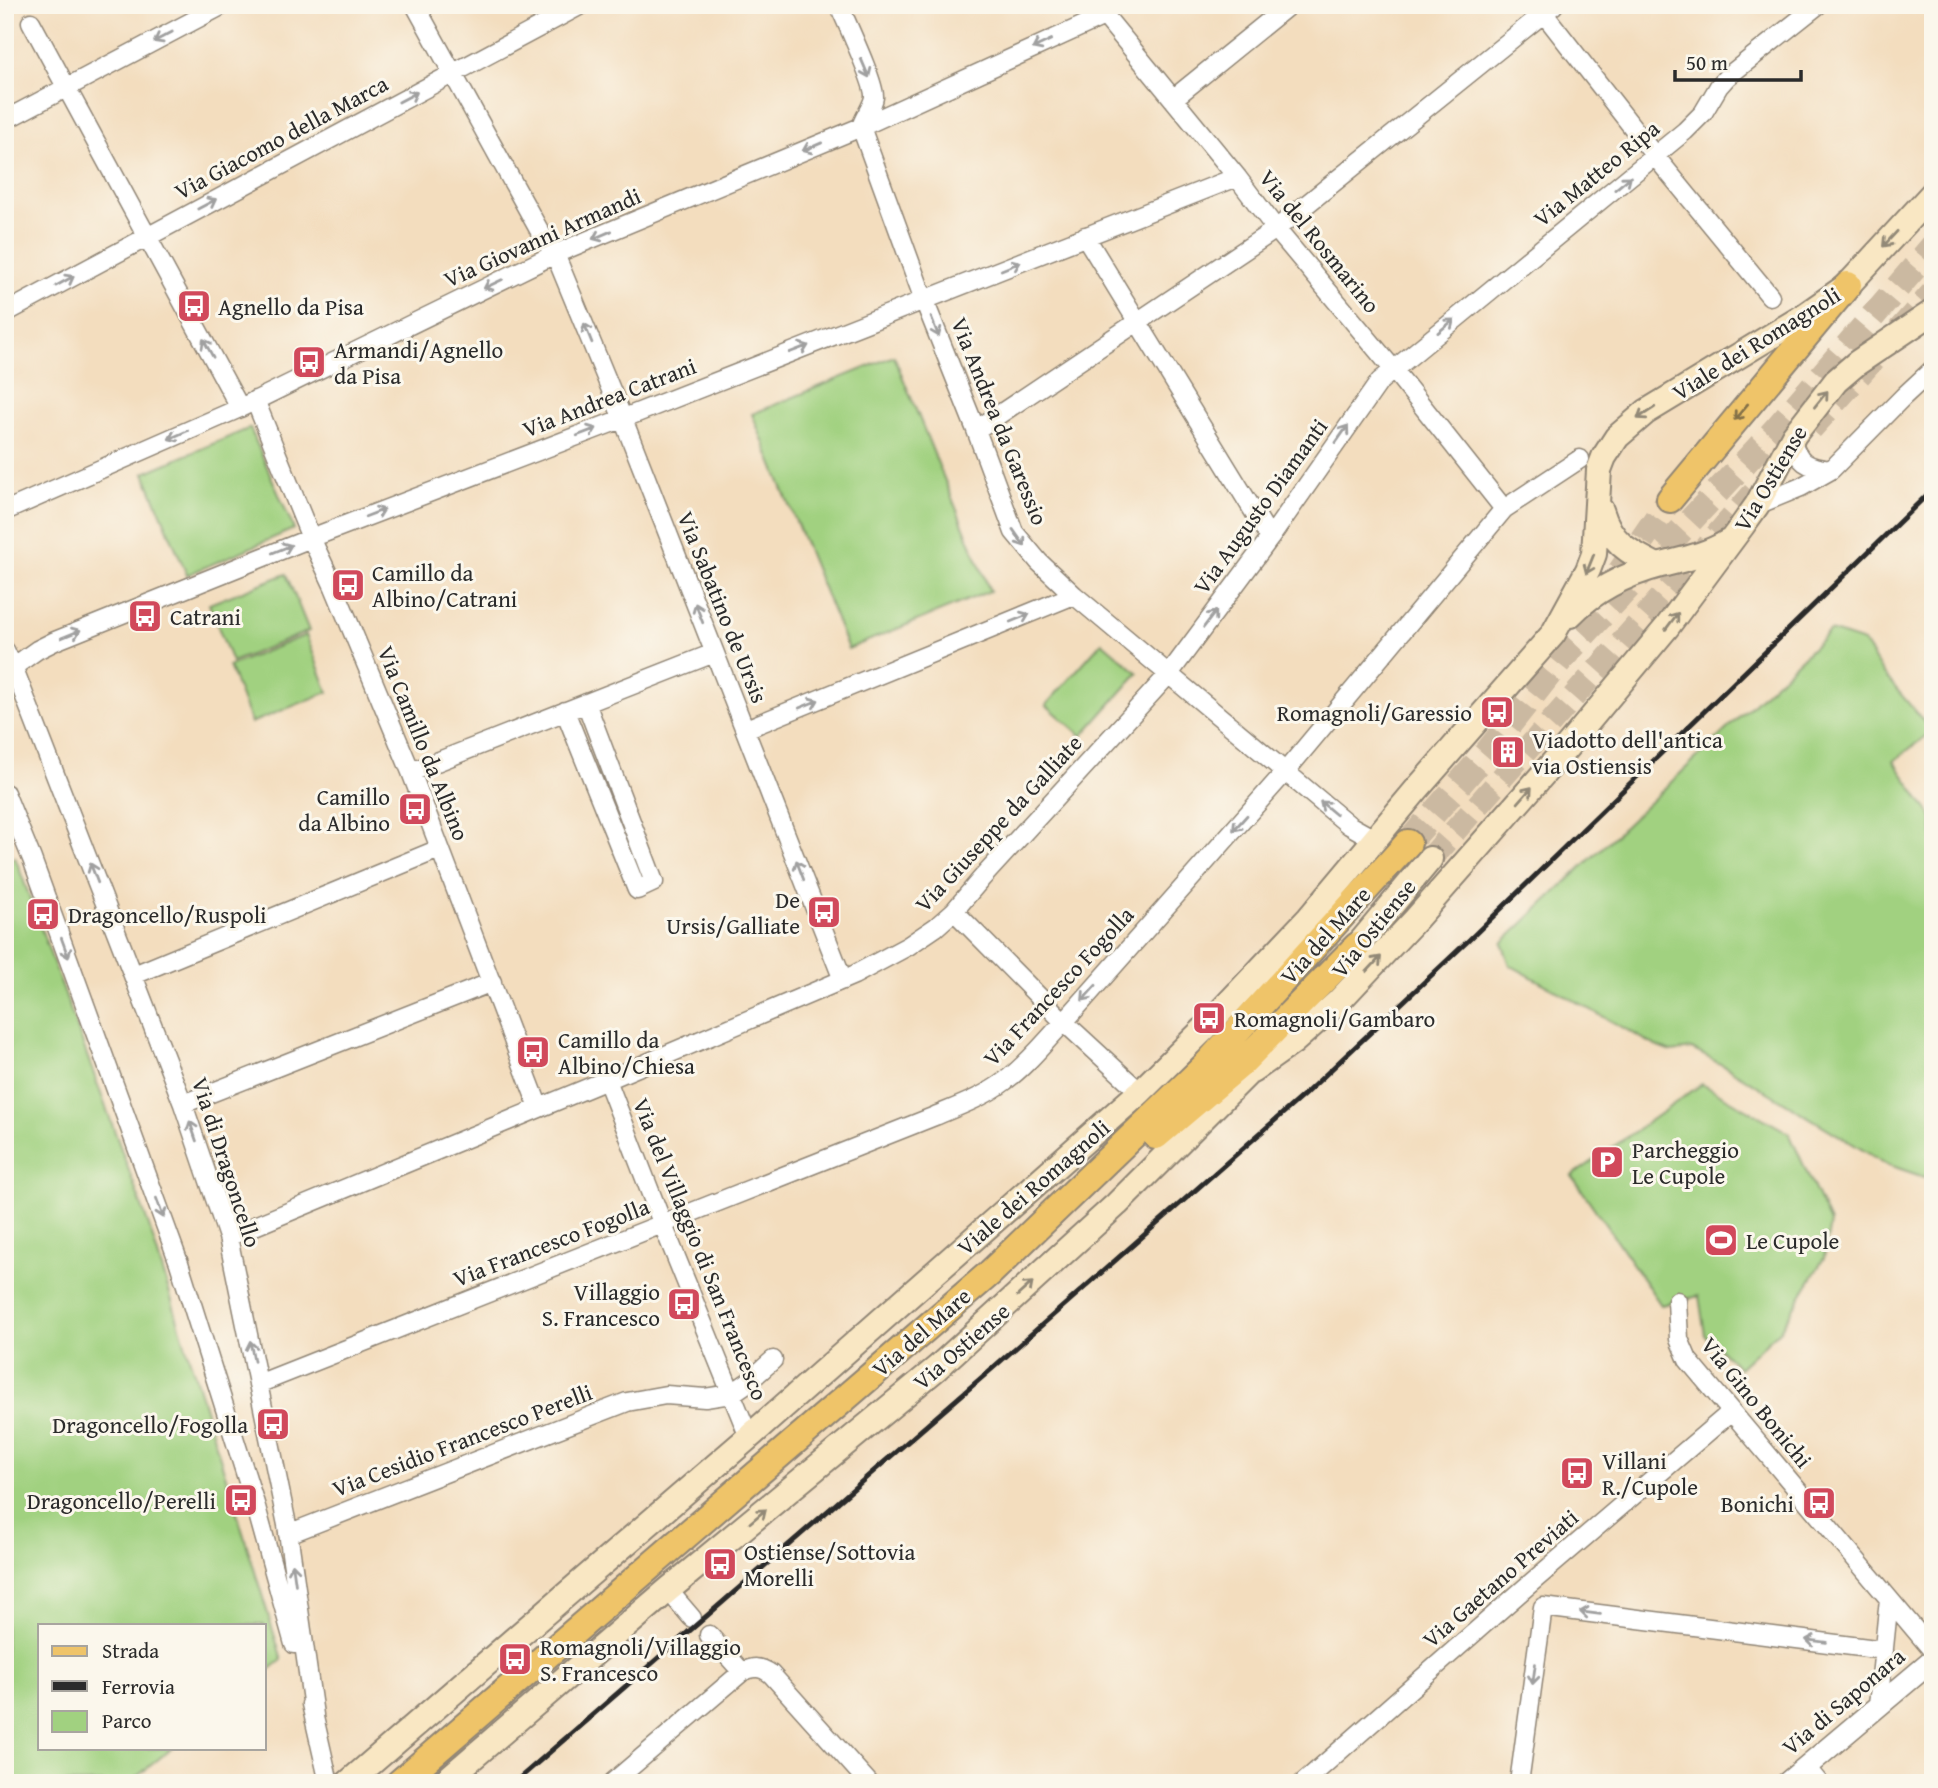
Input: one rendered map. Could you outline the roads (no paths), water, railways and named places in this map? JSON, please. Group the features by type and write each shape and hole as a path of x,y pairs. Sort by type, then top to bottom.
{"main road":[{"name":"Viale dei Romagnoli","path":"348,1783 749,1437 1140,1092 1269,962 1553,634 1594,554 1600,470 1610,445 1625,428 1646,412 1801,318 1848,285 1933,193"},
{"path":"1670,499 1848,285"},
{"name":"Via Ostiense","path":"1553,634 1580,605 1599,591 1657,566 1709,553 1733,539 1757,505 1791,439 1842,375 1933,312"},
{"name":"Viale dei Romagnoli","path":"1598,496 1604,522 1612,536 1624,548 1657,566"},
{"path":"1249,1073 1320,1019 1416,919 1567,747 1667,627 1733,539"},
{"name":"Via del Mare","path":"399,1783 990,1273 1206,1065 1408,843"},
{"name":"Via Ostiense","path":"443,1783 668,1590 937,1368 1092,1228 1249,1073 1320,994 1430,859"},
{"path":"990,1273 1209,1092 1256,1049 1357,946"}],"street":[{"path":"5,120 223,5"},
{"name":"Via Sabatino de Ursis","path":"415,5 544,239 555,254 746,729 843,980"},
{"name":"Via Giacomo della Marca","path":"5,313 581,5"},
{"path":"839,5 873,88 872,104 864,115 861,127"},
{"path":"1173,99 1289,5"},
{"name":"Via Matteo Ripa","path":"1393,369 1655,156 1699,118 1719,86 1732,72 1818,5"},
{"path":"976,430 1276,229 1545,8 1655,156 1770,296"},
{"name":"Via Giovanni Armandi","path":"5,511 248,404 555,254 861,127 1100,11"},
{"name":"Via del Rosmarino","path":"1100,11 1504,509"},
{"name":"Via Camillo da Albino","path":"31,22 147,236 248,404 334,587 411,772 539,1108"},
{"name":"Via Andrea da Garessio","path":"861,127 1014,533 1038,562 1074,595 1349,825 1374,839"},
{"name":"Via Andrea Catrani","path":"9,671 37,650 55,641 311,538 623,419 1237,177"},
{"path":"1085,236 1270,538"},
{"name":"Via Augusto Diamanti","path":"1169,674 1270,538 1380,381 1393,369"},
{"path":"1757,505 1801,487 1831,470 1933,369"},
{"path":"1791,439 1804,463 1831,470"},
{"name":"Via Francesco Fogolla","path":"258,1384 935,1116 1003,1083 1063,1022 1285,772 1504,509 1580,459"},
{"path":"746,729 1074,595"},
{"name":"Via di Dragoncello","path":"5,650 9,671 16,674 134,975 183,1104 228,1237 288,1534 314,1715"},
{"path":"411,772 714,653"},
{"name":"Via Giuseppe da Galliate","path":"228,1237 843,980 908,946 954,911 1169,674"},
{"path":"565,711 637,890 654,882 586,703"},
{"name":"Via di Dragoncello","path":"5,793 32,859 179,1263 256,1507 314,1715 329,1783"},
{"path":"134,975 439,849"},
{"path":"954,911 1063,1022 1140,1092"},
{"path":"183,1104 492,982"},
{"name":"Via del Villaggio di San Francesco","path":"607,1080 749,1437"},
{"name":"Via Gino Bonichi","path":"1677,1301 1678,1333 1684,1353 1693,1367 1933,1651"},
{"path":"731,1394 773,1360"},
{"name":"Via Cesidio Francesco Perelli","path":"288,1534 627,1402 666,1395 705,1398 731,1394"},
{"name":"Via Gaetano Previati","path":"1303,1783 1731,1412"},
{"path":"1525,1588 1543,1607 1884,1650"},
{"path":"668,1590 692,1618"},
{"path":"1878,1706 1889,1600"},
{"path":"1519,1783 1543,1607"},
{"path":"709,1635 741,1672"},
{"name":"Via di Saponara","path":"1787,1783 1812,1775 1878,1706 1933,1660"},
{"path":"612,1783 741,1672 757,1667 771,1674 869,1783"}],"tunnel":[{"path":"1408,843 1488,751 1562,658 1777,428 1933,246"},
{"path":"1899,330 1933,292"},
{"path":"1811,429 1873,360"},
{"path":"1430,859 1754,493"},
{"path":"1620,572 1670,499"}],"railway":[{"path":"514,1783 1306,1093 1469,940 1933,489"}],"place":[{"name":"Agnello da Pisa","path":"194,306"},
{"name":"Armandi/Agnello da Pisa","path":"309,362"},
{"name":"Camillo da Albino/Catrani","path":"348,585"},
{"name":"Catrani","path":"145,616"},
{"name":"Romagnoli/Garessio","path":"1497,712"},
{"name":"Viadotto dell'antica via Ostiensis","path":"1508,752"},
{"name":"Camillo da Albino","path":"415,809"},
{"name":"De Ursis/Galliate","path":"824,912"},
{"name":"Dragoncello/Ruspoli","path":"43,914"},
{"name":"Romagnoli/Gambaro","path":"1209,1018"},
{"name":"Camillo da Albino/Chiesa","path":"533,1052"},
{"name":"Parcheggio Le Cupole","path":"1607,1162"},
{"name":"Le Cupole","path":"1721,1240"},
{"name":"Villaggio S. Francesco","path":"684,1304"},
{"name":"Dragoncello/Fogolla","path":"273,1424"},
{"name":"Villani R./Cupole","path":"1577,1473"},
{"name":"Dragoncello/Perelli","path":"241,1500"},
{"name":"Bonichi","path":"1819,1503"},
{"name":"Ostiense/Sottovia Morelli","path":"720,1564"},
{"name":"Romagnoli/Villaggio S. Francesco","path":"515,1659"}]}
